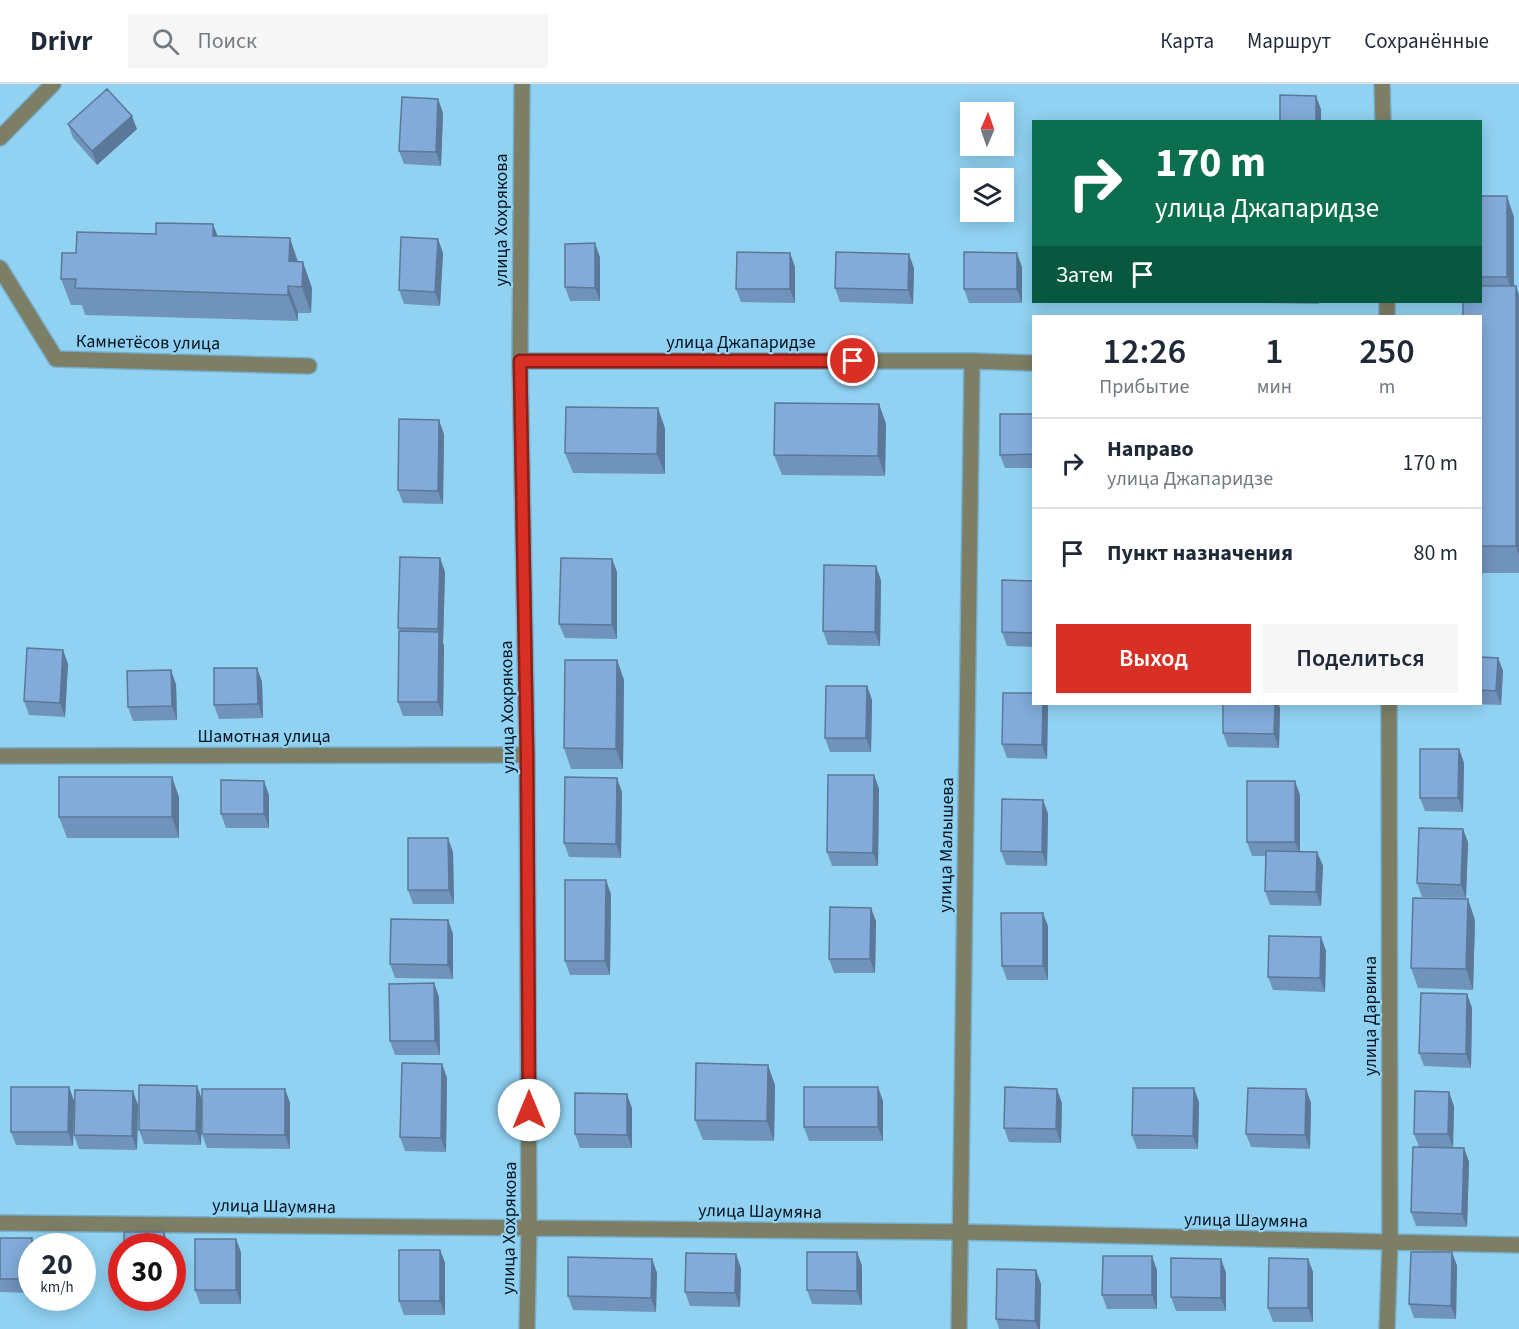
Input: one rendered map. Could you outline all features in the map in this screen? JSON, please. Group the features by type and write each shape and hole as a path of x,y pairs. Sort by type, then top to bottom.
{"street":[{"path":"0,138 53,84"},
{"name":"улица Хохрякова","path":"522,84 520,361 527,755 530,1229 527,1329"},
{"path":"1382,84 1383,120"},
{"name":"Камнетёсов улица","path":"0,268 56,359 309,366"},
{"name":"улица Джапаридзе","path":"520,361 1032,363"},
{"name":"улица Малышева","path":"959,1329 972,361"},
{"name":"улица Дарвина","path":"1387,1329 1390,1243 1389,705"},
{"name":"Шамотная улица","path":"0,756 527,755"},
{"name":"улица Шаумяна","path":"0,1223 960,1233 1519,1245"}],"building":[{"path":"107,89 132,116 92,151 68,124"},
{"path":"1280,95 1316,96 1316,120 1280,120"},
{"path":"402,97 438,99 436,152 399,151"},
{"path":"1482,196 1507,196 1507,277 1482,277"},
{"path":"156,223 213,224 213,236 290,238 289,261 303,262 302,287 288,286 288,295 75,288 76,279 61,279 62,253 76,253 77,232 156,234"},
{"path":"401,237 438,239 435,292 399,290"},
{"path":"595,243 595,288 565,287 565,244"},
{"path":"737,252 790,253 790,289 736,289"},
{"path":"836,252 909,254 908,290 835,288"},
{"path":"964,252 1017,253 1017,289 964,289"},
{"path":"1482,286 1516,286 1516,546 1482,546 1482,315 1463,315 1463,303 1482,303"},
{"path":"775,403 879,404 878,456 774,455"},
{"path":"566,407 658,408 657,454 565,453"},
{"path":"1000,414 1032,414 1032,454 1000,455"},
{"path":"399,419 439,420 438,491 398,490"},
{"path":"400,557 440,558 438,629 398,628"},
{"path":"561,558 612,559 612,625 559,624"},
{"path":"824,565 876,566 875,632 823,631"},
{"path":"1002,580 1032,581 1032,633 1002,632"},
{"path":"399,631 439,632 438,702 398,702"},
{"path":"27,648 63,650 60,703 24,701"},
{"path":"1482,657 1498,658 1496,691 1482,690"},
{"path":"565,660 617,660 616,749 564,748"},
{"path":"214,668 257,668 258,704 214,705"},
{"path":"171,670 172,706 128,707 127,671"},
{"path":"826,686 867,686 866,738 825,738"},
{"path":"1003,693 1032,693 1032,705 1043,705 1042,745 1002,744"},
{"path":"1223,705 1275,705 1274,734 1223,733"},
{"path":"1420,749 1459,749 1458,798 1420,798"},
{"path":"828,775 874,775 873,853 827,852"},
{"path":"59,777 172,777 172,817 59,817"},
{"path":"565,777 617,778 616,844 564,843"},
{"path":"221,780 264,781 264,814 221,814"},
{"path":"1247,781 1295,781 1295,842 1247,842"},
{"path":"1002,799 1043,800 1042,852 1001,851"},
{"path":"1419,828 1463,829 1461,885 1417,883"},
{"path":"408,838 448,838 449,890 408,890"},
{"path":"1266,851 1317,852 1316,892 1265,891"},
{"path":"565,880 606,880 605,961 565,961"},
{"path":"1413,898 1468,899 1466,969 1411,968"},
{"path":"830,907 871,908 870,959 829,959"},
{"path":"1001,913 1043,913 1043,966 1002,966"},
{"path":"391,919 448,920 448,965 390,964"},
{"path":"1269,936 1321,937 1320,978 1268,977"},
{"path":"434,983 435,1041 390,1041 389,984"},
{"path":"1421,993 1467,994 1466,1054 1419,1053"},
{"path":"402,1063 442,1064 441,1138 400,1137"},
{"path":"696,1063 768,1065 767,1121 695,1120"},
{"path":"139,1085 197,1086 196,1131 139,1130"},
{"path":"11,1087 69,1087 68,1132 11,1132"},
{"path":"804,1087 878,1087 878,1127 804,1127"},
{"path":"1005,1087 1057,1089 1056,1129 1004,1128"},
{"path":"1133,1088 1194,1088 1193,1136 1132,1135"},
{"path":"1248,1088 1306,1089 1305,1135 1246,1134"},
{"path":"202,1089 285,1089 285,1135 202,1134"},
{"path":"75,1090 133,1091 132,1136 74,1135"},
{"path":"1415,1091 1449,1092 1448,1134 1414,1134"},
{"path":"575,1093 627,1094 627,1135 575,1134"},
{"path":"1413,1147 1464,1148 1462,1214 1411,1212"},
{"path":"124,1232 164,1232 164,1233"},
{"path":"0,1238 18,1238 18,1279 0,1279"},
{"path":"195,1239 236,1239 236,1290 195,1290"},
{"path":"399,1250 440,1250 440,1301 399,1301"},
{"path":"807,1252 857,1252 857,1291 807,1290"},
{"path":"1411,1252 1452,1252 1451,1306 1409,1304"},
{"path":"686,1253 736,1254 735,1293 685,1292"},
{"path":"1103,1256 1152,1256 1152,1295 1102,1295"},
{"path":"568,1257 652,1259 651,1298 568,1296"},
{"path":"1171,1258 1221,1259 1221,1298 1171,1297"},
{"path":"1269,1258 1308,1259 1308,1308 1268,1308"},
{"path":"997,1269 1036,1270 1035,1321 996,1319"}],"route":[{"path":"529,1110 527,755 520,361 853,361"}]}
